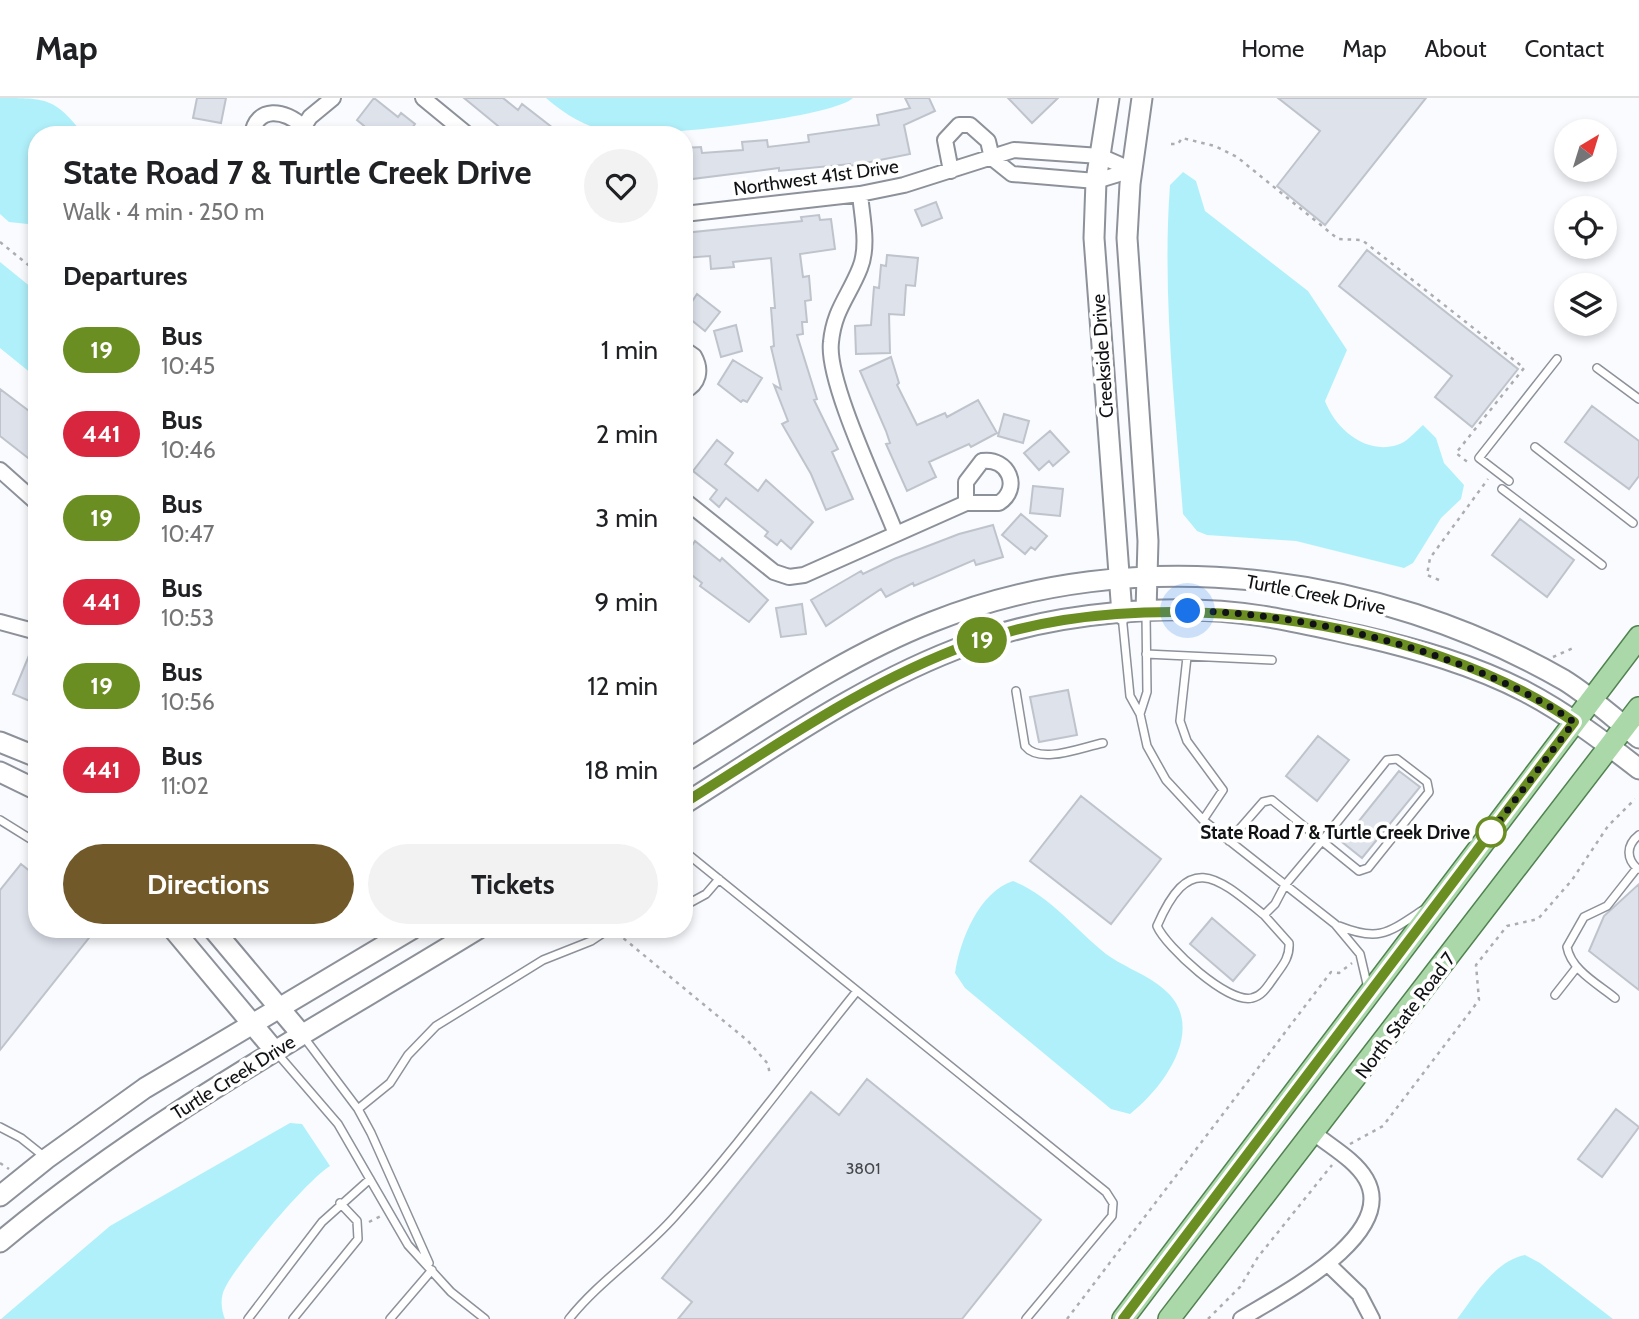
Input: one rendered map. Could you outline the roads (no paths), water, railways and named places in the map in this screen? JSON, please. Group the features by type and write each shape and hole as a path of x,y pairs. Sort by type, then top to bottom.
{"main road":[{"path":"1123,1319 1639,637"},
{"name":"North State Road 7","path":"1169,1319 1610,747 1632,733 1639,708"}],"street":[{"path":"305,126 321,105 333,98"},
{"path":"423,98 457,126"},
{"name":"Creekside Drive","path":"1109,98 1097,181 1094,238 1122,614"},
{"name":"Creekside Drive","path":"1142,98 1132,170 1127,238 1139,388 1147,575 1146,611"},
{"path":"254,126 262,116 277,111 291,115 298,126"},
{"path":"951,171 944,151 945,140 959,125 970,125 978,130 988,141 992,158 1012,174 1097,181 1132,170"},
{"name":"Northwest 41st Drive","path":"693,213 860,194 951,171 1014,150 1100,156 1132,170"},
{"path":"1038,176 1041,152"},
{"path":"860,194 865,244 861,267 834,316 830,346 836,381 896,534"},
{"path":"693,355 699,376 693,386"},
{"path":"0,470 28,495"},
{"path":"693,507 774,572 789,577 804,575 966,503"},
{"name":"Turtle Creek Drive","path":"693,756 857,656 933,621 1049,588 1147,575 1270,581 1395,609 1469,635 1566,682 1632,733"},
{"name":"Turtle Creek Drive","path":"693,798 830,712 901,673 972,643 1051,623 1146,611 1260,615 1389,642 1485,674 1524,691 1574,722 1639,769"},
{"path":"0,622 28,630"},
{"path":"0,742 28,754"},
{"path":"0,772 28,786"},
{"path":"180,938 274,1049"},
{"path":"221,938 302,1035"},
{"name":"Turtle Creek Drive","path":"0,1196 46,1159 145,1088 397,938"},
{"name":"Turtle Creek Drive","path":"0,1242 48,1201 166,1118 274,1049 302,1035 463,938"},
{"path":"1241,1319 1329,1265 1366,1218 1371,1199 1368,1182 1359,1169 1314,1133"},
{"path":"46,1159 54,1176 48,1201"},
{"path":"1329,1265 1359,1294 1372,1319"}],"lane":[{"path":"1509,481 1479,458 1558,359"},
{"path":"1597,368 1639,399"},
{"path":"1535,447 1633,523"},
{"path":"1502,489 1602,565"},
{"path":"1140,714 1147,692 1146,611"},
{"path":"1122,614 1130,696 1140,714 1142,730 1154,761 1181,799 1203,820 1335,924 1360,954 1369,993"},
{"path":"1146,654 1272,660"},
{"path":"1187,657 1180,720 1187,741 1223,790 1203,820"},
{"path":"1016,691 1025,746 1031,753 1042,755 1103,743"},
{"path":"1229,841 1263,802 1272,800 1322,841 1359,871 1368,868 1429,792 1427,782 1397,759 1387,760 1322,841 1285,885 1275,904 1264,915"},
{"path":"0,820 28,837"},
{"path":"1615,998 1570,959 1569,941 1584,918 1607,906 1638,869 1628,852 1632,841 1639,835"},
{"path":"693,858 1106,1192 1113,1203 1112,1216 1027,1319"},
{"path":"1206,876 1222,882 1264,915 1289,943 1290,951 1263,993 1252,999 1232,996 1220,988 1163,939 1157,926 1166,905 1192,877 1206,876"},
{"path":"693,901 706,894 719,879"},
{"path":"1335,924 1362,935 1388,933 1440,900"},
{"path":"358,1109 390,1083 408,1055 436,1026 543,960 596,938"},
{"path":"1555,995 1577,967"},
{"path":"569,1319 594,1291 642,1252 678,1214 857,991"},
{"path":"302,1035 358,1109 400,1193 432,1270"},
{"path":"274,1049 338,1124 408,1245 451,1292 485,1319"},
{"path":"0,1127 21,1138 46,1159"},
{"path":"248,1319 322,1222 340,1203 370,1179"},
{"path":"293,1319 358,1239 357,1221 340,1203"},
{"path":"390,1319 432,1270"}],"water":[{"path":"0,98 49,103 57,107 76,126 28,126 28,224 9,222 0,214"},
{"path":"546,98 853,98 811,113 697,130 693,130 693,126 590,126 568,115"},
{"path":"1183,172 1196,181 1205,211 1308,291 1347,350 1325,401 1336,421 1363,443 1385,447 1404,442 1423,425 1436,438 1444,463 1464,485 1461,499 1441,518 1413,563 1404,568 1296,541 1207,535 1197,531 1183,514 1170,350 1168,226 1170,185"},
{"path":"0,262 28,285 28,371 0,348"},
{"path":"1013,881 1051,904 1106,954 1163,989 1179,1010 1183,1026 1175,1059 1155,1090 1130,1114 1111,1109 965,988 955,973 961,946 981,906 990,895"},
{"path":"290,1123 302,1124 330,1166 290,1204 232,1276 222,1295 225,1319 1,1319 110,1226"},
{"path":"1525,1255 1540,1263 1613,1319 1457,1319 1495,1272 1504,1264"}],"place":[{"name":"State Road 7 & Turtle Creek Drive","path":"1491,832"}]}
